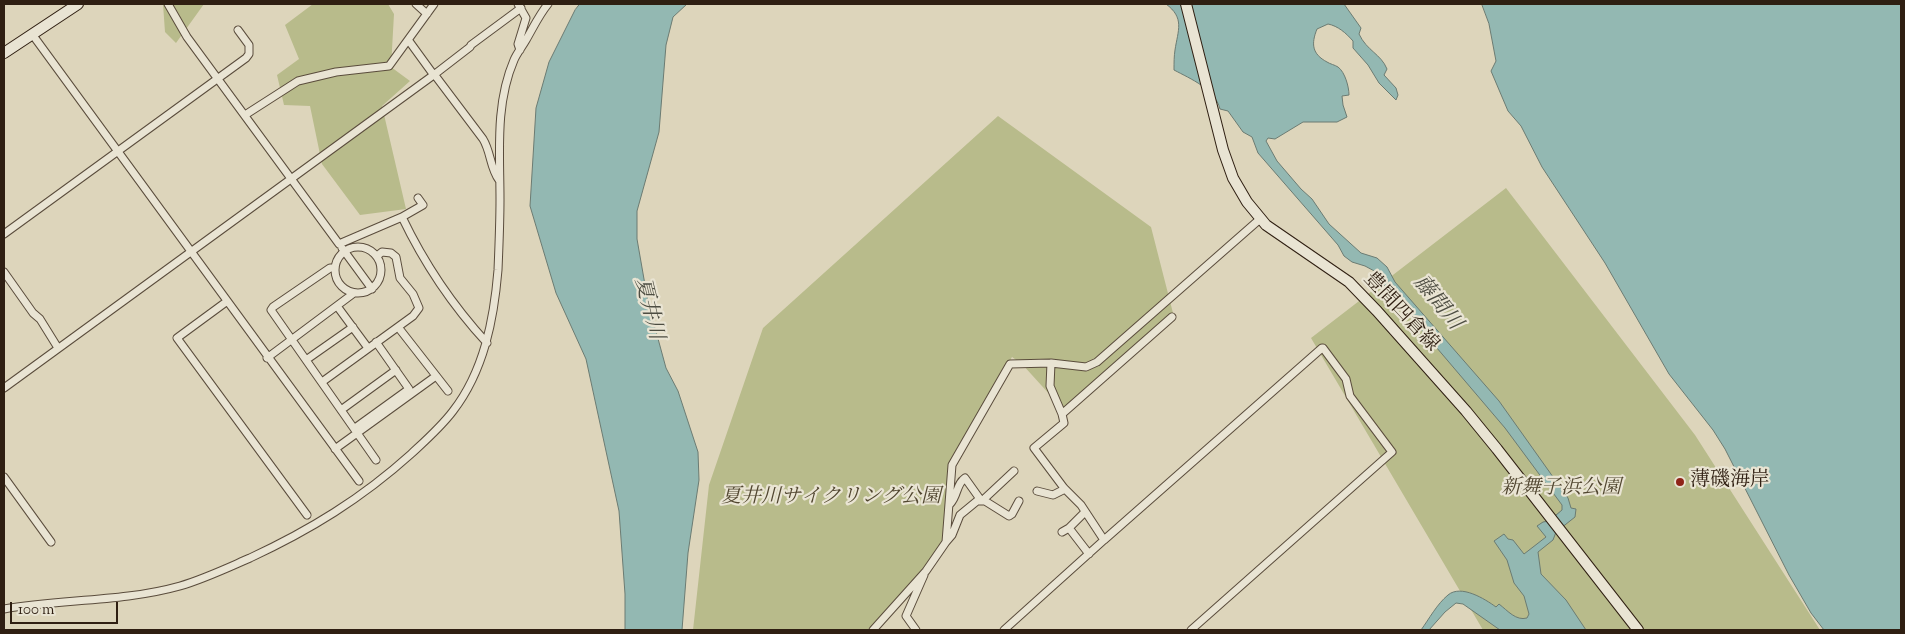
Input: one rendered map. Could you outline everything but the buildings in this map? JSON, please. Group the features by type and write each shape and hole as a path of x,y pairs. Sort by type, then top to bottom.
{"main road":[{"path":"4,53 78,4"},
{"name":"豊間四倉線","path":"1186,4 1233,178 1247,202 1266,225 1357,288 1466,411 1638,630"}],"street":[{"path":"168,4 187,37 372,289"},
{"path":"416,4 427,14"},
{"path":"245,115 298,81 336,72 389,66 409,41 434,4"},
{"path":"4,609 130,596 181,586 225,570 316,525 378,482 432,435 454,410 476,372 486,343 494,308 498,270 498,145 501,116 514,60 548,4"},
{"path":"4,388 470,47 470,44 520,6 526,18 518,44 520,50"},
{"path":"4,234 218,79 249,54 249,45 238,30"},
{"path":"32,34 358,482"},
{"path":"409,41 483,139 499,181"},
{"path":"339,244 372,228 402,217 422,205 418,198"},
{"path":"402,217 417,248 440,285 464,318 486,343"},
{"path":"946,542 951,472 955,458 1010,364 1051,364 1086,367 1097,362 1260,219"},
{"path":"352,247 361,247 370,250 377,256 382,270 377,284 372,289 360,294 342,287 335,275 335,268 336,262 344,251 352,247"},
{"path":"322,382 398,327 417,312 419,308 412,294 400,278 396,257 382,252 377,256"},
{"path":"335,268 330,268 272,308 272,314 376,460"},
{"path":"4,272 33,313 40,319 58,348"},
{"path":"267,358 354,293"},
{"path":"226,302 177,338 307,515"},
{"path":"337,306 368,348"},
{"path":"1062,414 1172,318"},
{"path":"306,360 353,327"},
{"path":"398,327 448,391"},
{"path":"335,449 356,430 409,389 376,342"},
{"path":"1004,630 1323,348 1346,378 1350,396 1392,452 1191,630"},
{"path":"1051,364 1050,386 1064,423 1034,448 1065,489 1074,497 1104,540"},
{"path":"341,410 396,370"},
{"path":"356,430 436,376"},
{"path":"873,630 926,571 952,534 960,515 1014,472"},
{"path":"4,477 51,542"},
{"path":"950,504 955,498 960,482 965,478 981,500 1009,516 1019,501"},
{"path":"1038,491 1053,495 1065,489"},
{"path":"1062,532 1069,528 1085,512"},
{"path":"1069,528 1089,554"},
{"path":"916,630 906,616 926,571"}],"green space":[{"path":"163,4 204,4 176,43 165,32"},
{"path":"313,4 388,4 394,14 391,67 410,81 382,106 406,209 360,215 322,164 310,106 284,105 277,75 299,59 285,25"},
{"name":"夏井川サイクリング公園","path":"998,116 1151,227 1173,313 1059,413 1051,396 1022,364 1012,357 955,458 948,540 877,630 693,630 709,485 763,328"},
{"name":"新舞子浜公園","path":"1506,188 1695,435 1820,630 1483,630 1311,338"}],"water":[{"name":"夏井川","path":"580,4 687,4 673,17 666,45 659,132 637,211 637,239 648,302 666,368 678,391 698,452 699,480 688,553 682,630 625,630 625,594 619,511 586,359 556,293 530,206 536,108 549,62 575,10"},
{"path":"1166,4 1344,4 1361,28 1359,34 1362,40 1387,69 1384,75 1396,88 1398,95 1396,100 1379,83 1368,65 1353,48 1353,41 1348,35 1335,26 1328,24 1317,29 1314,48 1318,56 1338,67 1345,76 1349,95 1342,96 1347,117 1337,122 1303,122 1275,139 1268,138 1266,141 1277,161 1312,199 1329,224 1361,253 1377,258 1387,267 1395,282 1499,401 1568,498 1571,508 1576,509 1575,517 1556,532 1553,540 1538,552 1541,574 1566,600 1586,630 1500,630 1463,604 1456,603 1429,630 1421,630 1444,599 1453,592 1459,591 1473,594 1496,607 1499,604 1516,617 1527,618 1529,614 1524,596 1514,583 1507,560 1494,541 1504,534 1508,539 1513,540 1524,554 1546,537 1537,526 1549,521 1562,510 1562,505 1505,428 1385,287 1382,277 1378,273 1352,262 1344,256 1338,245 1258,153 1252,137 1243,132 1228,111 1220,109 1208,90 1174,70 1179,25 1176,14"},
{"path":"1482,4 1901,4 1901,630 1824,630 1811,613 1789,575 1725,449 1713,430 1669,374 1605,263 1542,167 1521,126 1508,111 1491,71 1496,61 1489,24"}],"place":[{"name":"薄磯海岸","path":"1680,482"}],"water label":[{"name":"藤間川","path":"1436,304"}]}
